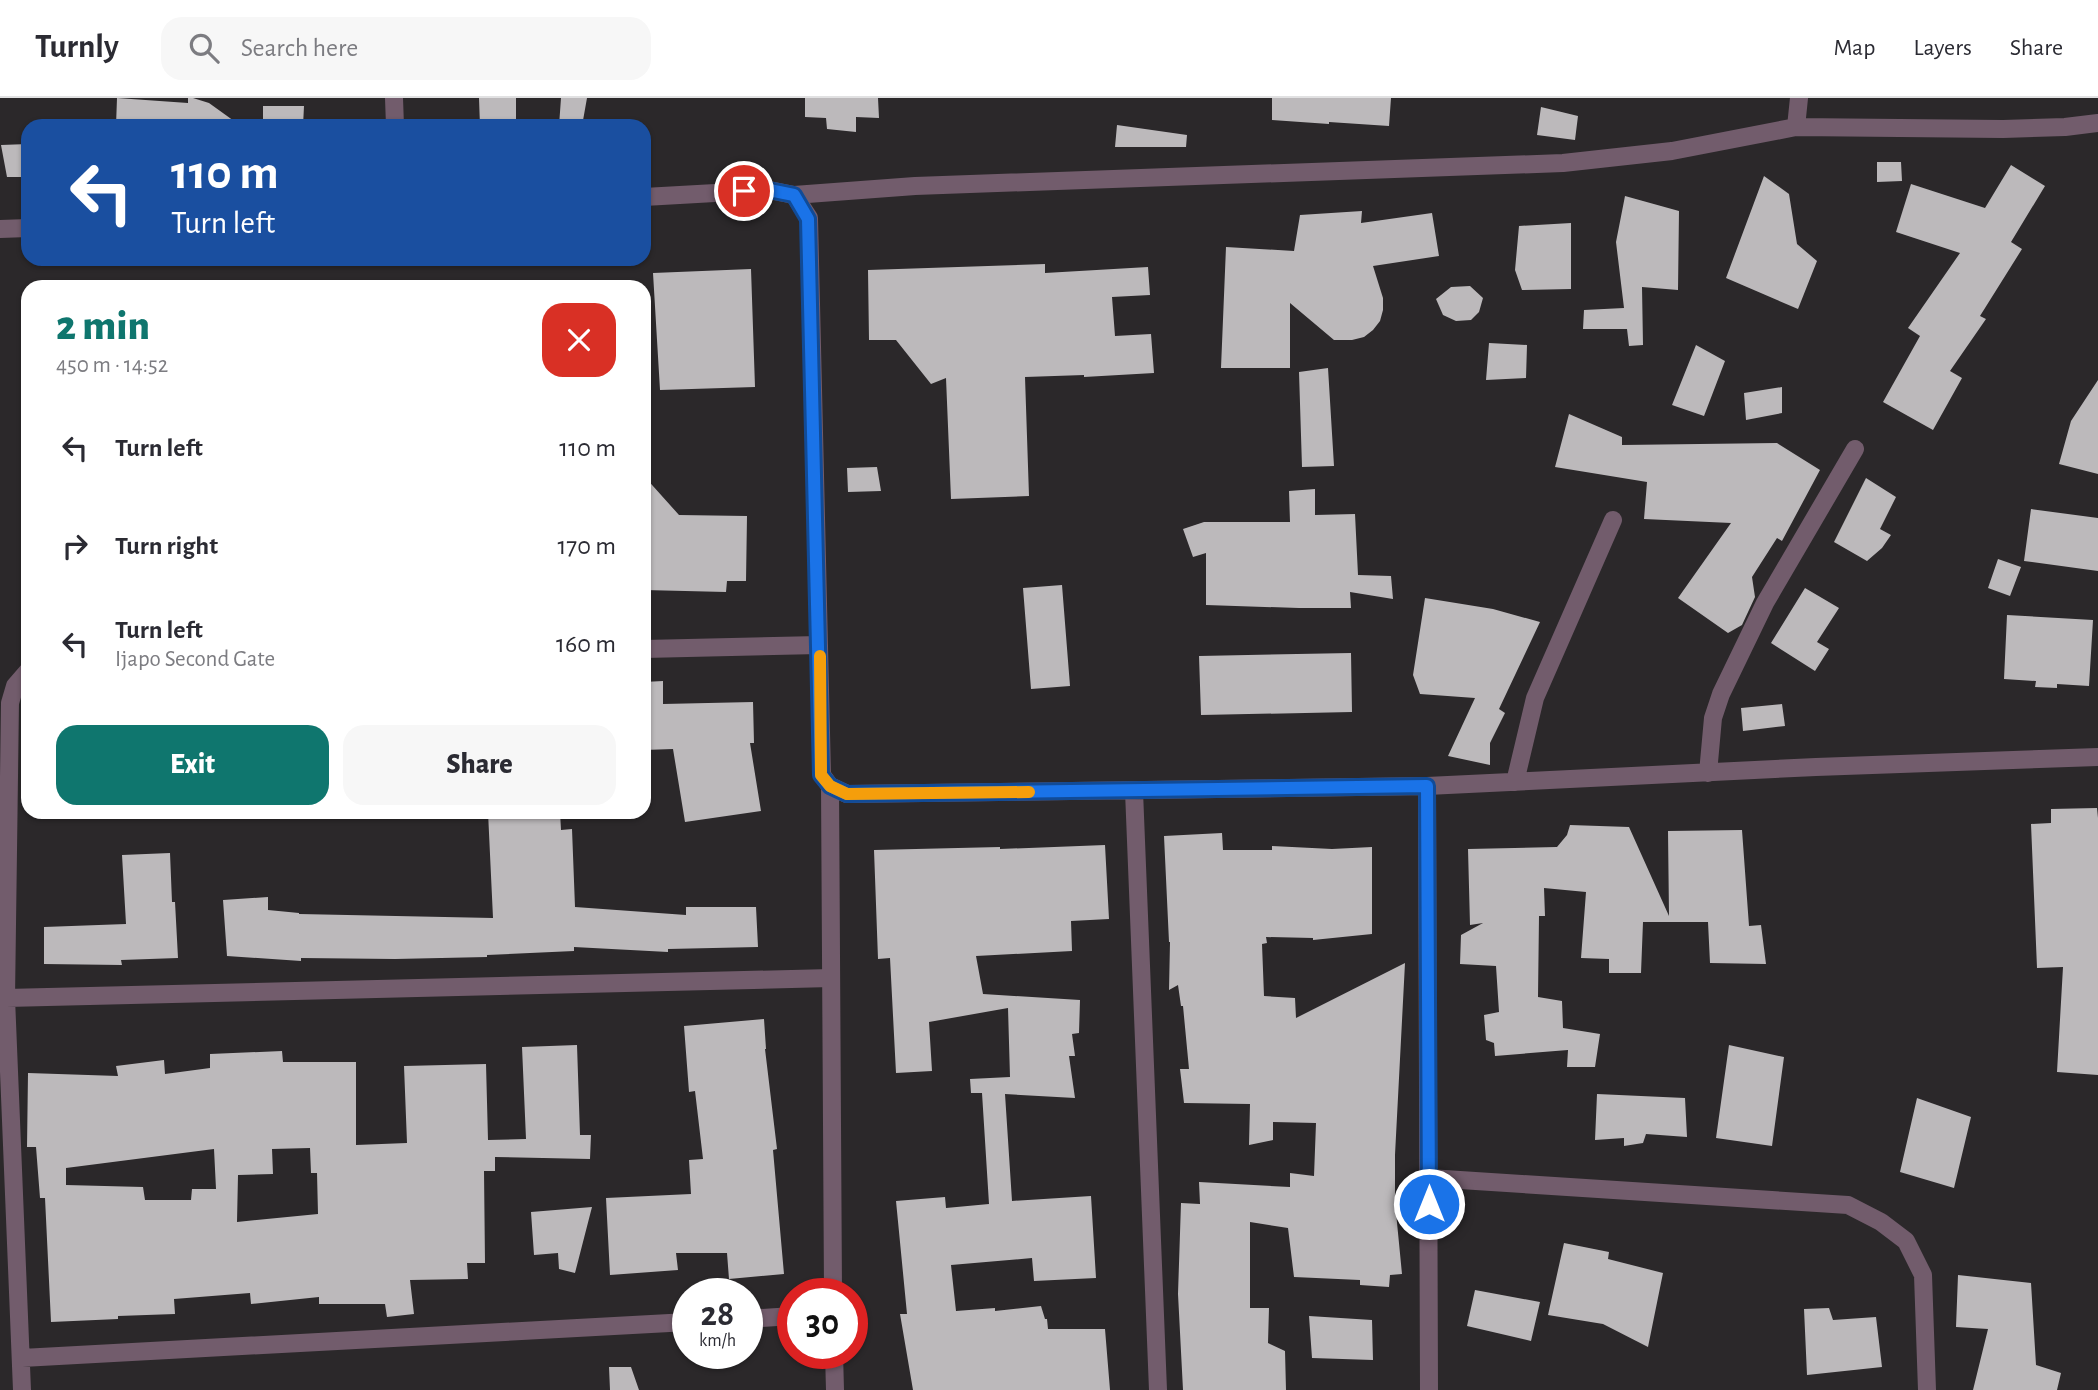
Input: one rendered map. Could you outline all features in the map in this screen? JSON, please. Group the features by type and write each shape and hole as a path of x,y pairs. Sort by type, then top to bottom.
{"street":[{"path":"394,98 395,119"},
{"path":"1796,127 1800,98"},
{"path":"651,197 769,190 794,195 915,186 1563,163 1672,151 1796,127 2003,128 2065,127 2098,123"},
{"path":"794,195 808,219 821,775 830,786 847,794 1427,786 2098,757"},
{"path":"0,229 21,228"},
{"path":"1708,772 1713,718 1721,694 1765,603 1856,449"},
{"path":"1516,782 1535,698 1613,520"},
{"path":"651,649 820,645"},
{"path":"21,679 15,685 10,703 6,998 22,1390"},
{"path":"830,786 833,1278"},
{"path":"1427,786 1429,1390"},
{"path":"1134,791 1158,1390"},
{"path":"6,998 831,978"},
{"path":"1429,1178 1848,1205 1881,1222 1906,1241 1923,1275 1927,1390"},
{"path":"22,1357 672,1323"},
{"path":"834,1369 835,1390"}],"building":[{"path":"117,98 188,103 188,98 193,98 209,103 231,119 116,119"},
{"path":"479,98 516,98 516,119 480,119"},
{"path":"561,98 587,98 583,119 560,119"},
{"path":"805,98 878,98 879,118 856,117 856,132 827,129 826,118 805,117"},
{"path":"1272,98 1391,98 1389,126 1272,120"},
{"path":"263,106 304,106 303,119 263,119"},
{"path":"1541,107 1578,116 1575,140 1537,135"},
{"path":"1117,125 1187,135 1186,147 1115,147"},
{"path":"21,144 21,177 7,177 1,145"},
{"path":"1877,162 1901,162 1902,181 1877,182"},
{"path":"2011,165 2045,186 2011,242 2022,249 1980,316 1986,319 1950,371 1962,378 1933,430 1883,402 1920,336 1908,328 1960,253 1896,232 1911,184 1985,208"},
{"path":"1764,176 1789,194 1797,244 1817,261 1798,309 1726,278"},
{"path":"1625,196 1679,211 1678,290 1642,287 1643,345 1629,346 1627,329 1583,329 1584,310 1624,308 1616,242"},
{"path":"1362,211 1361,223 1432,213 1439,256 1373,266 1383,298 1383,310 1380,321 1364,337 1334,340 1290,303 1290,368 1221,368 1226,247 1294,251 1300,215"},
{"path":"1571,223 1571,289 1522,290 1515,270 1519,226"},
{"path":"1045,264 1045,273 1148,267 1150,295 1112,297 1115,336 1151,334 1154,373 1025,377 1029,496 951,499 946,378 931,384 896,340 869,340 868,270"},
{"path":"751,269 755,387 660,390 653,273"},
{"path":"1470,286 1483,298 1479,312 1471,320 1456,321 1443,315 1436,299 1451,287"},
{"path":"1489,343 1527,345 1526,378 1486,380"},
{"path":"1696,345 1725,361 1704,416 1672,405"},
{"path":"1328,368 1334,466 1302,467 1299,372"},
{"path":"2098,380 2098,474 2059,464 2071,421"},
{"path":"1782,387 1782,413 1746,420 1744,393"},
{"path":"1569,414 1622,437 1622,445 1777,443 1820,470 1782,541 1777,538 1752,577 1755,597 1742,625 1728,633 1678,598 1731,523 1644,519 1647,482 1555,467"},
{"path":"877,467 881,491 848,492 847,468"},
{"path":"1866,478 1896,497 1880,529 1891,535 1882,548 1867,561 1834,542"},
{"path":"651,484 679,515 747,516 746,581 727,581 726,592 651,590"},
{"path":"1315,489 1315,515 1355,514 1358,575 1391,576 1393,599 1350,592 1351,608 1206,605 1206,553 1193,557 1183,529 1204,522 1290,522 1289,491"},
{"path":"2031,509 2098,518 2098,571 2024,561"},
{"path":"1998,559 2021,567 2010,596 1988,588"},
{"path":"1062,585 1070,686 1031,689 1023,588"},
{"path":"1805,588 1839,608 1817,642 1829,649 1815,671 1771,643"},
{"path":"1425,598 1493,609 1540,622 1499,709 1505,713 1490,743 1490,765 1448,756 1475,698 1420,694 1413,675"},
{"path":"2007,615 2093,620 2089,686 2057,684 2057,688 2035,687 2036,681 2004,679"},
{"path":"1351,653 1352,712 1201,715 1199,656"},
{"path":"663,681 663,704 753,702 754,743 750,743 761,811 685,822 673,749 651,750 651,682"},
{"path":"1782,704 1785,726 1743,731 1741,708"},
{"path":"2097,808 2098,1075 2057,1072 2063,967 2037,968 2031,824 2051,823 2051,809"},
{"path":"488,819 560,819 561,830 572,829 575,907 686,915 686,907 756,907 758,947 668,949 668,952 574,947 574,951 487,957 301,958 301,961 227,956 223,900 268,897 268,910 299,914 493,918"},
{"path":"1570,825 1629,827 1669,916 1668,831 1742,830 1749,926 1761,925 1766,964 1710,963 1708,922 1643,922 1641,973 1609,973 1609,959 1581,958 1586,892 1544,888 1545,916 1539,916 1538,997 1562,1001 1563,1028 1600,1034 1595,1067 1567,1067 1568,1050 1495,1056 1494,1043 1486,1040 1484,1015 1499,1012 1496,966 1460,964 1461,935 1483,923 1470,925 1468,849 1557,847 1567,835"},
{"path":"1222,833 1223,850 1272,850 1272,846 1332,849 1372,847 1372,934 1313,940 1266,937 1267,943 1262,944 1264,996 1295,998 1296,1018 1405,963 1395,1155 1395,1202 1402,1274 1390,1275 1389,1287 1360,1285 1360,1280 1294,1277 1288,1228 1250,1222 1250,1308 1269,1308 1268,1343 1285,1351 1286,1390 1183,1390 1178,1294 1181,1203 1200,1204 1199,1182 1290,1187 1290,1173 1314,1176 1316,1123 1273,1122 1273,1140 1249,1145 1250,1104 1184,1103 1180,1069 1189,1069 1183,1006 1178,985 1169,990 1170,942 1164,836"},
{"path":"1105,845 1109,919 1071,921 1072,951 976,956 983,994 1080,1000 1079,1033 1072,1034 1075,1056 1069,1056 1075,1098 1005,1094 1012,1201 1091,1196 1096,1278 1034,1281 1032,1258 951,1265 956,1311 995,1308 995,1311 1041,1306 1048,1329 1105,1329 1110,1390 913,1390 900,1314 907,1314 896,1201 945,1197 946,1208 989,1204 982,1093 971,1093 970,1079 1010,1077 1008,1008 929,1022 932,1071 896,1073 890,958 878,959 874,850"},
{"path":"170,853 178,958 121,960 122,965 44,964 44,927 126,924 122,855"},
{"path":"764,1019 777,1149 773,1150 784,1274 729,1278 727,1253 676,1253 678,1270 610,1275 606,1198 691,1194 689,1160 703,1159 695,1091 689,1092 684,1026"},
{"path":"577,1045 580,1135 591,1135 590,1159 495,1157 495,1171 484,1171 485,1263 467,1263 468,1279 410,1280 414,1314 387,1317 385,1304 319,1304 319,1297 251,1304 250,1293 174,1299 175,1314 51,1322 45,1198 40,1198 36,1147 27,1147 28,1073 118,1076 116,1066 164,1060 165,1074 210,1068 210,1054 282,1051 283,1062 356,1062 356,1145 407,1143 404,1066 486,1064 488,1140 526,1139 522,1047","holes":["310,1148 311,1173 317,1173 318,1214 237,1222 238,1175 273,1174 272,1149","214,1149 216,1189 192,1189 191,1200 145,1200 143,1187 66,1185 66,1168"]},
{"path":"1729,1045 1784,1057 1772,1146 1716,1138"},
{"path":"1597,1094 1685,1098 1687,1137 1646,1134 1643,1143 1624,1146 1624,1138 1595,1140"},
{"path":"1917,1098 1971,1117 1954,1188 1900,1172"},
{"path":"592,1207 575,1273 559,1269 558,1253 534,1255 531,1212"},
{"path":"1564,1243 1609,1252 1608,1259 1663,1273 1648,1347 1603,1324 1548,1315"},
{"path":"1958,1275 2031,1283 2036,1365 2061,1373 2057,1390 1973,1390 1988,1329 1956,1327"},
{"path":"1475,1290 1540,1302 1531,1341 1467,1326"},
{"path":"1829,1308 1833,1320 1876,1317 1882,1367 1807,1375 1804,1309"},
{"path":"1309,1316 1372,1320 1373,1360 1312,1358"},
{"path":"609,1367 631,1367 639,1390 610,1390"}],"slow traffic":[{"path":"820,656 821,775 830,786 847,794 1029,792"}],"route":[{"path":"744,191 769,190 794,195 808,219 821,775 830,786 847,794 1427,786 1429,1204"}]}
